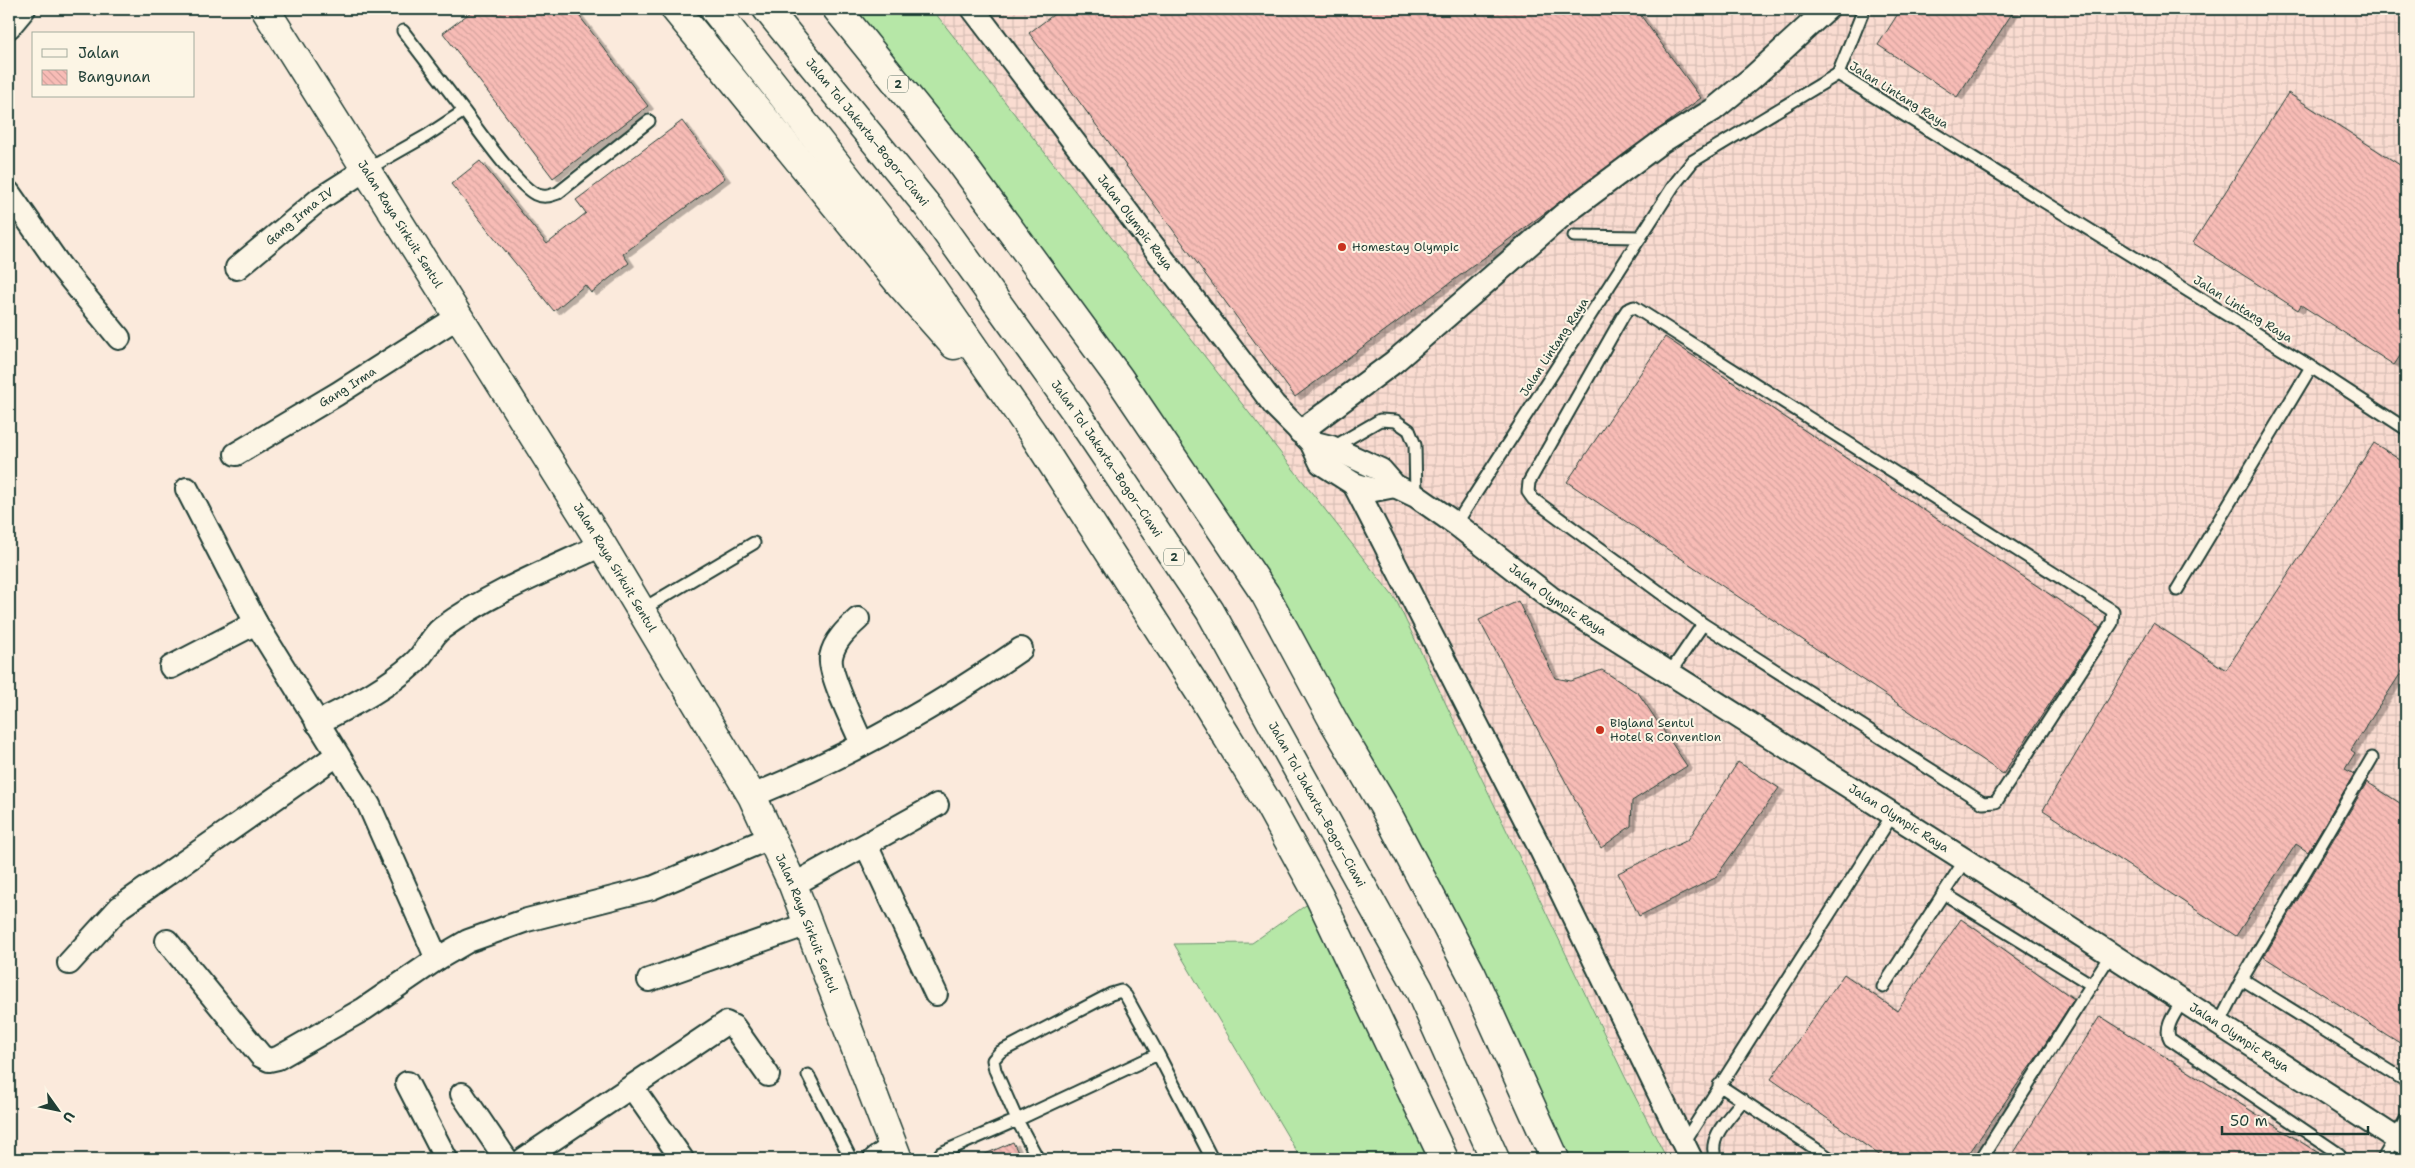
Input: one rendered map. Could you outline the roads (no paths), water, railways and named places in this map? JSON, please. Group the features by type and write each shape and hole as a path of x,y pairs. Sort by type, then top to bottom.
{"main road":[{"name":"Jalan Raya Sirkuit Sentul","path":"266,9 365,170 602,545 752,796 794,885 888,1155"},
{"path":"675,9 899,283 1032,432"},
{"path":"714,9 918,266 1032,432 1269,805 1319,896 1444,1159"},
{"name":"Jalan Tol Jakarta–Bogor–Ciawi","path":"767,9 929,208 1075,410 1210,611 1419,989 1495,1159"},
{"name":"2","path":"837,9 959,160 1119,378 1265,594 1330,714 1384,807 1472,974 1555,1159"}],"street":[{"path":"9,27 24,9"},
{"name":"Jalan Olympic Raya","path":"973,9 1268,397 1354,484 1374,490 1395,486"},
{"path":"1316,446 1394,362 1563,215 1661,142 1719,105 1753,78 1827,9"},
{"name":"Gang Irma IV","path":"237,268 321,198 365,170"},
{"path":"9,193 60,266 119,338"},
{"name":"Gang Irma","path":"236,454 337,394 458,317"},
{"name":"Jalan Olympic Raya","path":"1316,446 1381,470 1395,486 1416,496 1456,524 1551,598 1965,860 2401,1142"},
{"path":"1354,484 1542,852 1687,1151"},
{"path":"187,488 256,623 369,804 436,959"},
{"path":"317,723 361,700 414,664 423,654 435,634 474,608 602,545"},
{"path":"858,619 843,632 831,657 832,671 862,744"},
{"path":"172,668 256,623"},
{"path":"752,796 793,780 928,710 1022,649"},
{"path":"70,963 120,907 337,755"},
{"path":"794,885 937,805"},
{"path":"167,941 260,1056 269,1060 278,1058 364,1009 436,959 468,941 527,920 652,888 772,837"},
{"path":"866,845 936,994"},
{"path":"649,980 808,924"},
{"path":"524,1159 726,1023 734,1027 768,1075"},
{"path":"407,1083 446,1159"},
{"path":"632,1087 682,1159"},
{"path":"462,1094 506,1159"}],"lane":[{"path":"1838,74 1864,9"},
{"path":"404,31 520,181 536,194 544,196 558,193 649,121"},
{"name":"Jalan Lintang Raya","path":"1456,524 1674,185 1693,161 1838,74 2311,367 2406,429"},
{"path":"365,170 426,136 464,111"},
{"path":"1574,236 1641,237"},
{"path":"1634,307 2113,611 2114,617 2002,796 1996,802 1983,803 1703,624 1533,498 1528,492 1529,482 1623,316 1627,310 1634,307"},
{"path":"2177,590 2311,367"},
{"path":"1316,446 1380,420 1396,421 1409,430 1415,445 1416,496"},
{"path":"640,610 754,544"},
{"path":"1669,674 1703,624"},
{"path":"2219,1024 2242,979 2372,758"},
{"path":"1687,1151 1719,1085 1893,814"},
{"path":"1883,987 1965,860"},
{"path":"1944,893 2092,985"},
{"path":"1981,1159 2110,954"},
{"path":"2242,979 2406,1081"},
{"path":"1038,1159 1017,1120 995,1070 994,1060 1000,1052 1111,994 1120,992 1126,996 1158,1054 1212,1159"},
{"path":"2183,1000 2168,1028 2170,1039 2339,1154"},
{"path":"937,1159 942,1153 1158,1054"},
{"path":"808,1075 851,1159"},
{"path":"1719,1085 1831,1159"},
{"path":"1716,1159 1713,1153 1717,1135 1744,1100"},
{"path":"2383,1159 2401,1142 2406,1119"}],"place":[{"name":"Homestay Olympic","path":"1342,247"},
{"name":"Bigland Sentul Hotel & Convention","path":"1600,730"}]}
